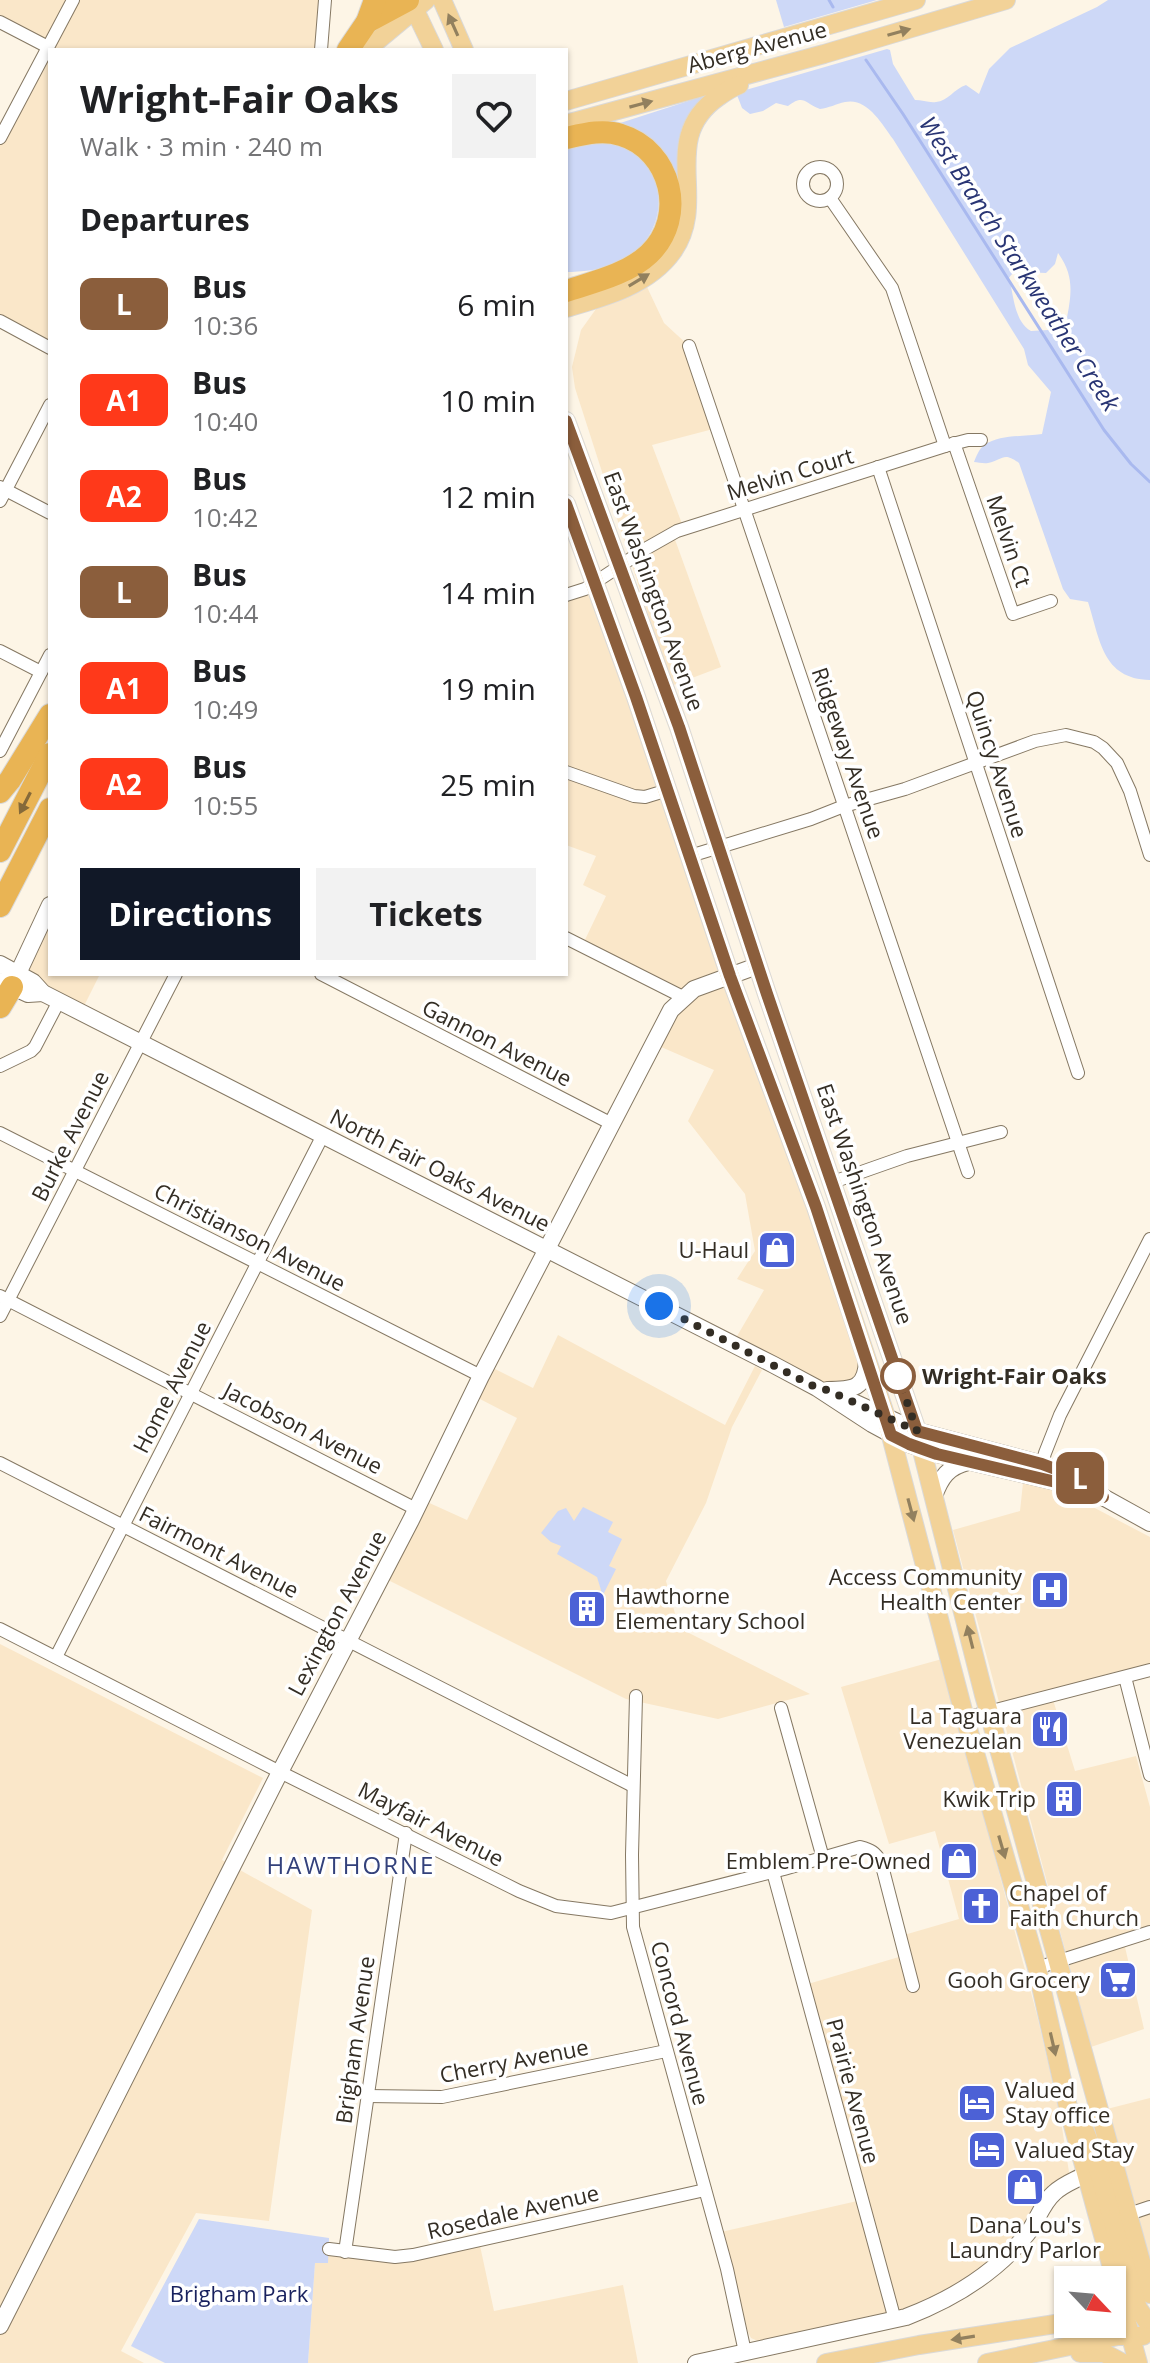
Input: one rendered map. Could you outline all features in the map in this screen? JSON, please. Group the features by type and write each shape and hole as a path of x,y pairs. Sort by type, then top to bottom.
{"highway":[{"path":"375,0 375,29"},
{"path":"351,48 415,3"},
{"path":"568,138 604,132 635,141 652,154 667,181 670,209 663,235 647,256 633,266 568,290"},
{"path":"568,278 615,273"},
{"path":"0,792 48,718"},
{"path":"0,851 48,758"},
{"path":"0,906 48,813"}],"main road":[{"path":"442,0 463,48"},
{"name":"Aberg Avenue","path":"568,100 916,0"},
{"name":"Aberg Avenue","path":"568,123 824,54 1006,0"},
{"path":"415,3 433,48"},
{"path":"367,48 375,29 412,34 433,48"},
{"path":"568,307 631,286 659,267 672,253 686,214 688,139 703,107 731,88 824,54"},
{"name":"East Washington Avenue","path":"568,426 679,727 757,966 920,1440 990,1713 1129,2214 1135,2306"},
{"name":"East Washington Avenue","path":"568,509 668,790 730,976 816,1207 889,1426 965,1718 1037,1968 1088,2182 1146,2335 1138,2363"},
{"path":"1068,2107 1078,2115 1094,2154 1135,2306"},
{"path":"1088,2182 1084,2200 1102,2266"},
{"path":"826,2363 1054,2322"},
{"path":"987,2363 1146,2335"},
{"path":"1046,2352 1100,2352 1123,2363"}],"street":[{"path":"0,138 73,0"},
{"path":"321,48 325,0"},
{"path":"0,22 48,47"},
{"path":"830,198 892,288 950,445"},
{"path":"0,321 48,347"},
{"name":"Ridgeway Avenue","path":"689,346 968,1172"},
{"path":"48,409 2,493 48,512"},
{"name":"Melvin Court","path":"568,594 595,583 658,540 677,531 950,445 981,440"},
{"name":"Melvin Ct","path":"950,445 1013,614 1051,601"},
{"name":"Quincy Avenue","path":"878,467 1078,1073"},
{"path":"0,651 41,672"},
{"path":"0,751 48,659"},
{"path":"690,856 905,789 1035,741 1066,735 1094,742 1117,763 1130,791 1150,855"},
{"path":"568,773 634,796 645,797 668,790"},
{"path":"8,987 48,909"},
{"path":"568,939 683,997 694,989 757,966"},
{"name":"North Fair Oaks Avenue","path":"0,964 8,987 28,994 43,993 920,1440"},
{"name":"Burke Avenue","path":"0,1316 4,1298 75,1171 175,976"},
{"name":"Gannon Avenue","path":"325,976 612,1124"},
{"name":"Lexington Avenue","path":"0,2326 481,1376 671,1010 683,997"},
{"path":"0,1066 35,1047 59,1001"},
{"path":"833,1182 907,1156 1001,1132"},
{"name":"Christianson Avenue","path":"0,1133 481,1376"},
{"name":"Home Avenue","path":"56,1657 323,1135"},
{"path":"1040,1471 1060,1415 1150,1239"},
{"name":"Jacobson Avenue","path":"4,1298 416,1509"},
{"path":"822,1389 851,1389 860,1384 866,1374 867,1358"},
{"path":"920,1440 968,1462 1079,1478 1093,1486 1103,1497 1150,1523"},
{"path":"920,1440 1040,1471"},
{"path":"934,1496 945,1473 954,1466 968,1462"},
{"name":"Fairmont Avenue","path":"0,1463 633,1786"},
{"name":"Mayfair Avenue","path":"0,1629 280,1772 519,1891 556,1906 611,1913 860,1847 870,1849 881,1862 913,1986"},
{"path":"965,1718 1150,1670"},
{"path":"1125,1677 1150,1775"},
{"name":"Concord Avenue","path":"636,1696 633,1927 727,2269 745,2352"},
{"path":"781,1708 823,1858"},
{"name":"Brigham Avenue","path":"345,2252 406,1833"},
{"name":"Prairie Avenue","path":"773,1872 895,2320"},
{"path":"1037,1968 1150,1932"},
{"name":"Cherry Avenue","path":"367,2096 442,2097 666,2051"},
{"path":"696,2363 895,2320 938,2305 975,2284 1027,2234 1053,2193 1088,2182"},
{"name":"Rosedale Avenue","path":"329,2249 395,2257 413,2255 705,2190"},
{"path":"1129,2214 1150,2207"}],"shaded area":[{"path":"0,0 325,0 321,48 48,48 0,22"},
{"path":"48,48 48,347 0,321 0,138"},
{"path":"647,287 664,323 689,346 717,428 652,445 684,529 673,534 721,667 671,686 575,388 572,367 581,330 596,309"},
{"path":"595,583 866,1374 827,1390 733,1343 764,1290 737,1279 755,1251 745,1194 688,1121 714,1070 652,1043 682,998 582,946 606,896 583,885 596,856 568,846 568,594"},
{"path":"48,909 48,976 99,976 81,1012 18,973"},
{"path":"558,1335 725,1425 755,1366 762,1370 732,1427 706,1503 666,1581 679,1628 810,1694 718,1719 626,1699 386,1579 425,1501 467,1520 517,1418 478,1398 493,1368 533,1388"},
{"path":"1023,1483 1070,1495 1150,1537 1150,1665 1050,1690 1075,1771 1136,1756 1150,1807 1150,1925 1122,1934 1144,2029 1091,2047 953,1530 1020,1511"},
{"path":"0,1644 263,1778 222,1860 312,1910 269,2221 196,2213 121,2351 144,2363 0,2363"},
{"path":"942,1659 1037,2015 1060,2115 1069,2172 1067,2177 1046,2192 1000,2254 968,2278 917,2307 758,2341 751,2338 748,2332 721,2232 866,2199 808,1984 909,1954 904,1935 959,1919 935,1831 889,1844 841,1687"},
{"path":"1150,2098 1150,2261 1107,2109"},
{"path":"479,2241 494,2311 623,2285 638,2363 308,2363 315,2262 329,2249 395,2257"}],"green space":[{"path":"776,0 877,0 784,27"},
{"path":"1108,0 1150,0 1150,680 1134,678 1112,665 1100,643 1088,602 1070,599 1063,589 1019,463 1006,457 988,463 974,462 984,445 991,441 1042,434 1051,392 1028,365 1024,349 879,119 867,108 853,102 820,109 801,100 788,106 776,103 750,114 742,108 737,95 887,49 915,100 940,101 966,85 979,94 989,69 1010,48","holes":["1058,253 1070,281 1065,329 1031,331 1018,315 1009,278 1021,270 1046,273 1055,264"]},
{"path":"713,93 705,100 676,227 618,285 677,196 611,126"},
{"path":"615,141 641,158 657,187 659,202 651,232 630,256 604,268 568,272 568,142"},
{"path":"583,1507 613,1522 608,1532 622,1539 609,1566 616,1569 600,1601 597,1577 557,1554 561,1546 541,1533 558,1511 566,1508 574,1521"},
{"name":"Brigham Park","path":"199,2219 329,2238 328,2263 315,2263 308,2363 165,2363 131,2346"}],"waterway":[{"name":"West Branch Starkweather Creek","path":"829,0 833,7"},
{"name":"West Branch Starkweather Creek","path":"866,60 1104,430 1150,482"}],"bus line":[{"name":"L","path":"568,427 679,727 917,1431 1042,1464 1079,1478 1093,1486 1103,1497 1073,1486 937,1454 891,1435 816,1207 730,976 636,697 568,509"}],"place":[{"name":"U-Haul","path":"777,1250"},
{"name":"Wright-Fair Oaks","path":"898,1376"},
{"name":"Access Community Health Center","path":"1050,1590"},
{"name":"Hawthorne Elementary School","path":"587,1609"},
{"name":"La Taguara Venezuelan","path":"1050,1729"},
{"name":"Kwik Trip","path":"1064,1799"},
{"name":"Emblem Pre-Owned","path":"959,1861"},
{"name":"Chapel of Faith Church","path":"981,1906"},
{"name":"Gooh Grocery","path":"1118,1980"},
{"name":"Valued Stay office","path":"977,2103"},
{"name":"Valued Stay","path":"987,2150"},
{"name":"Dana Lou's Laundry Parlor","path":"1025,2187"}],"district":[{"name":"HAWTHORNE","path":"351,1866"}],"route":[{"path":"659,1306 817,1388 917,1431 898,1376"}]}
